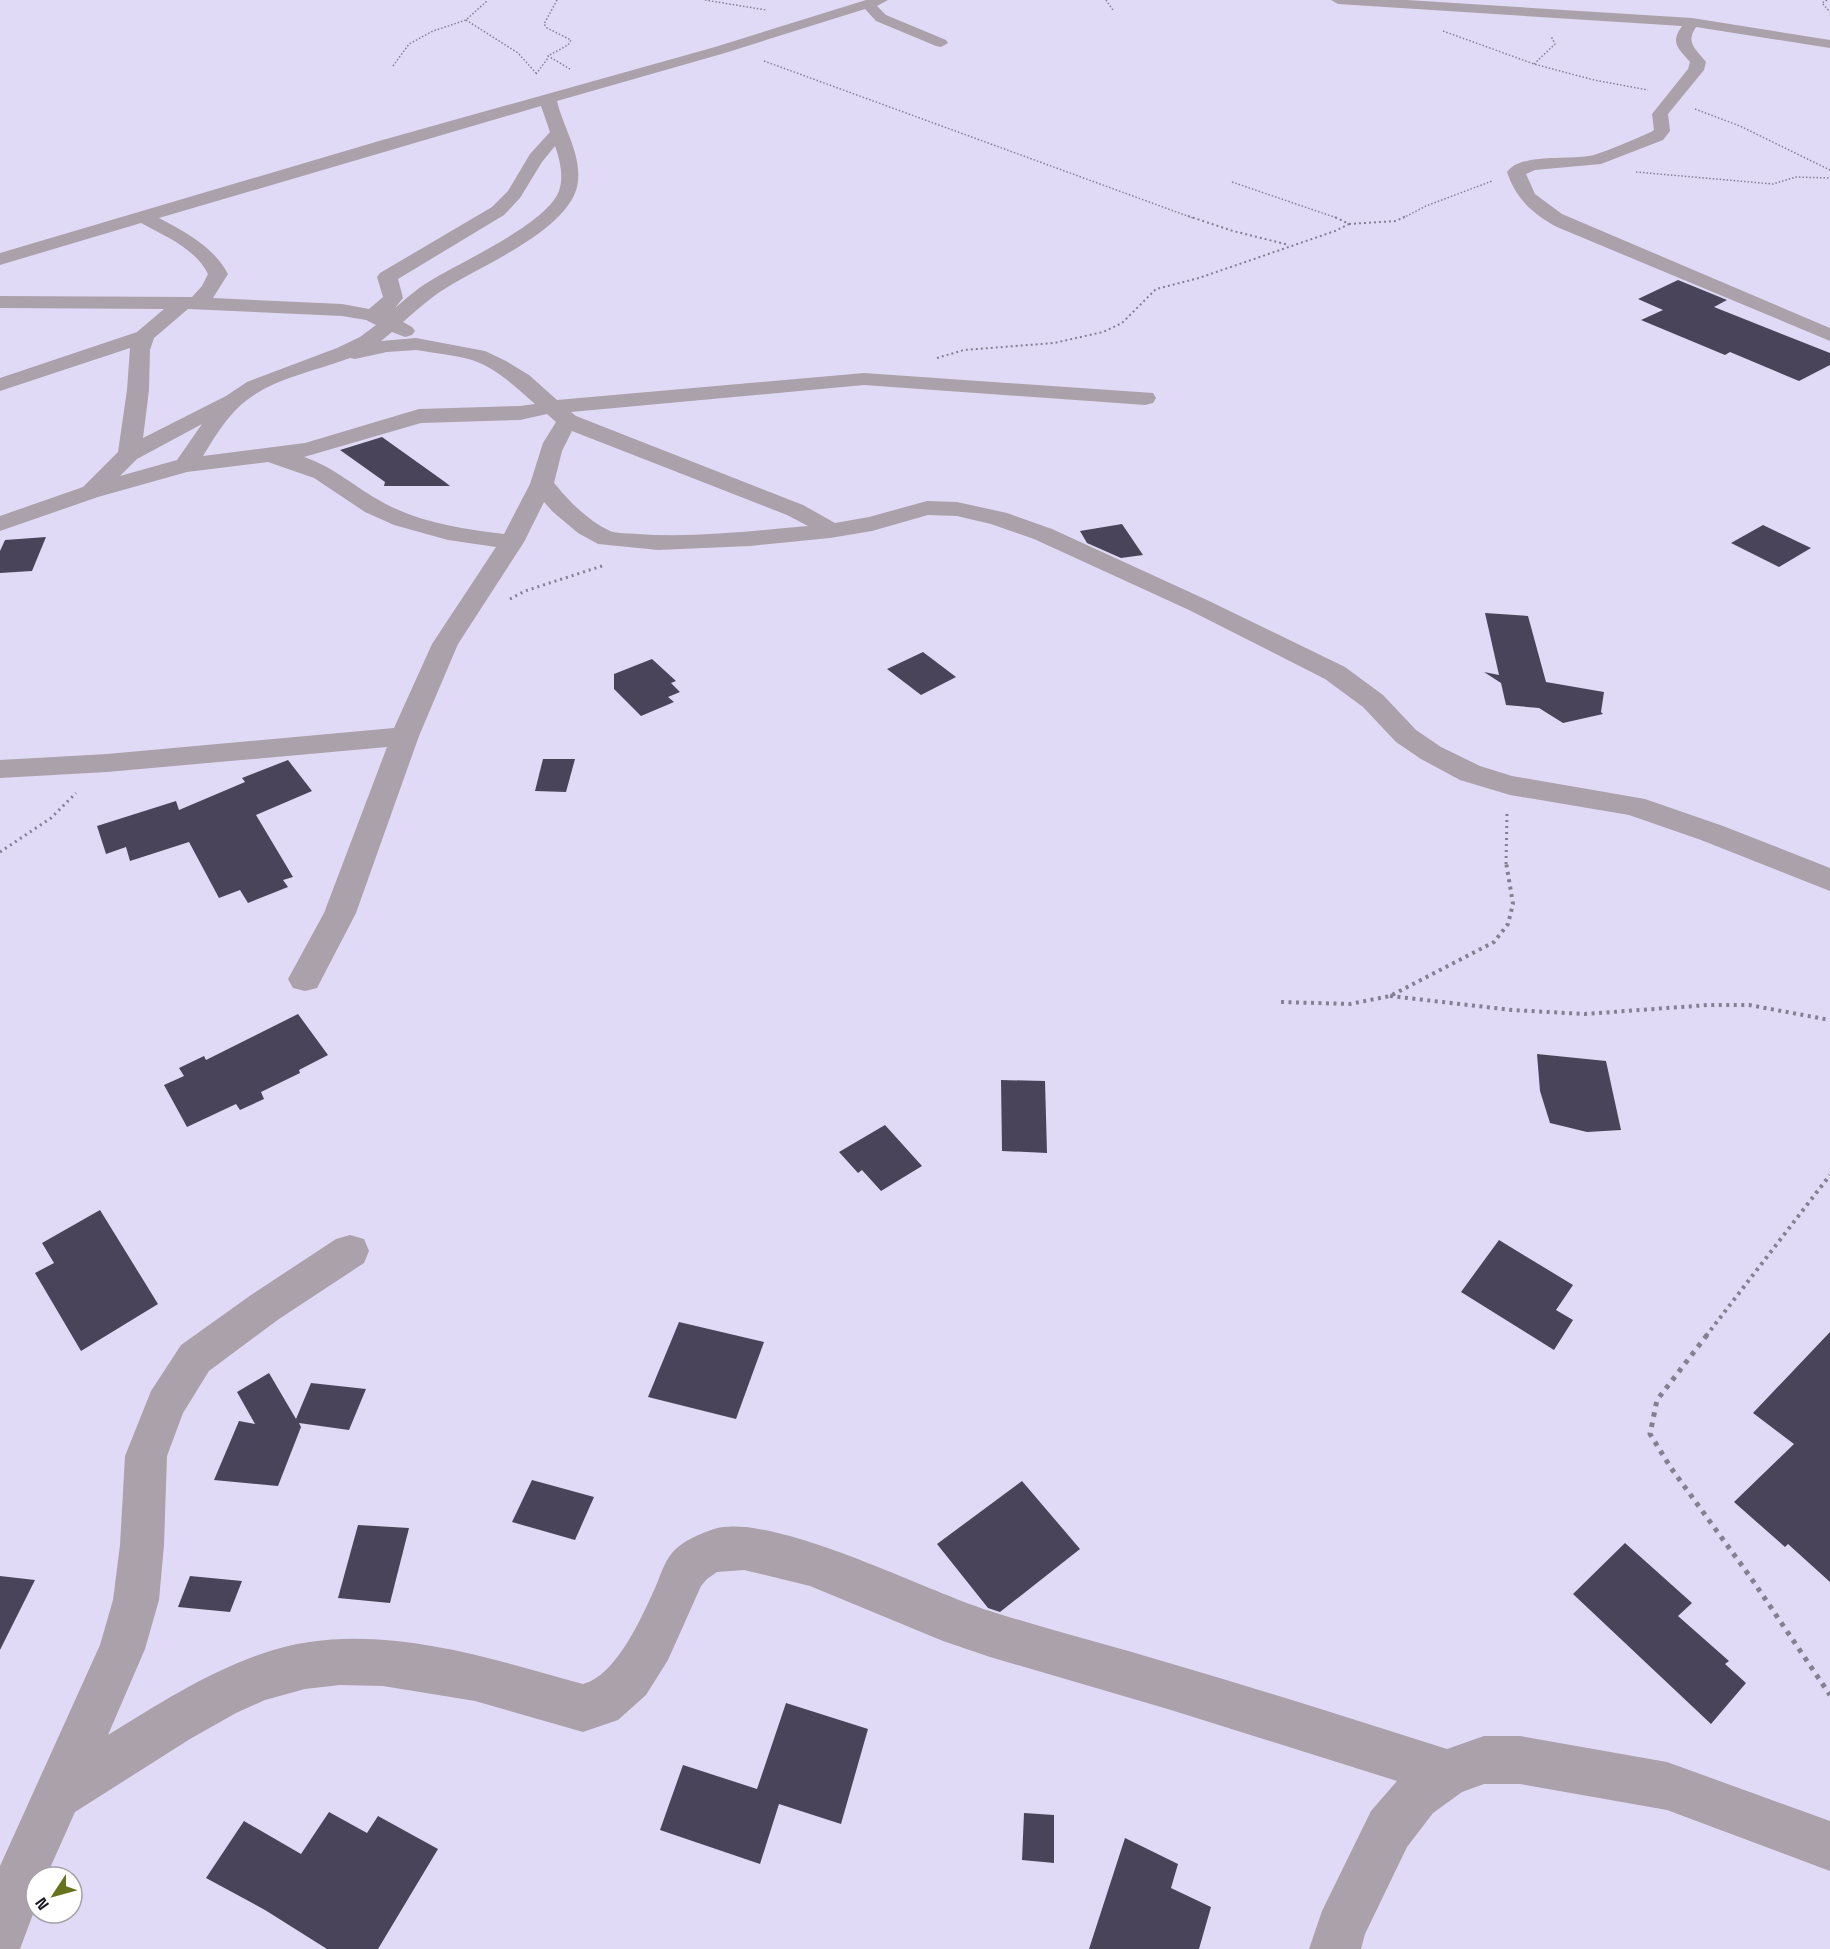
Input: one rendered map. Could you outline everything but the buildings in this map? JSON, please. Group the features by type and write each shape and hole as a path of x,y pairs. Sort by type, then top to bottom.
{"street":[{"path":"1338,0 1692,22 1830,44"},
{"path":"0,260 720,50 874,2 881,18 941,43"},
{"path":"1692,22 1683,35 1683,44 1698,63 1696,70 1660,114 1662,131 1657,136 1595,160 1532,165 1515,172 1519,183 1538,209 1564,223 1830,335"},
{"path":"90,492 110,476 129,454 239,395 280,376 333,358 361,345 380,319 438,283 502,248 564,201 569,189 570,172 567,153 558,134 548,99"},
{"path":"380,319 382,310 393,298 387,277 498,211 512,200 534,162 558,134"},
{"path":"0,385 144,336 210,289 218,274 215,264 180,238 144,217"},
{"path":"0,302 189,303 342,310 380,319 434,347"},
{"path":"129,454 140,350 144,336"},
{"path":"333,358 387,346 416,344 478,355 499,365 521,380 560,414 795,510 814,519 830,531"},
{"path":"0,524 90,492 185,465 209,460 255,458 307,450 419,416 560,414 864,379 1145,398"},
{"path":"185,465 239,395"},
{"path":"305,979 340,913 405,736 445,644 512,542 542,484 550,450 557,434 560,414"},
{"path":"255,458 298,462 322,471 366,503 421,528 512,542"},
{"path":"542,484 561,507 586,528 607,539 658,543 750,539 830,531 872,525 927,508 957,509 999,518 1043,534 1198,605 1335,673 1373,701 1406,736 1431,753 1470,773 1510,785 1634,806 1712,833 1830,880"},
{"path":"0,769 106,764 405,736"},
{"path":"0,1935 20,1879 122,1649 136,1600 142,1545 146,1456 165,1404 195,1358 265,1307 350,1251"},
{"path":"57,1795 163,1728 219,1696 262,1677 305,1666 340,1662 383,1663 475,1678 583,1708 599,1704 620,1689 645,1655 685,1571 695,1559 705,1553 722,1549 752,1549 807,1562 935,1616 1447,1773"},
{"path":"1335,1949 1340,1929 1389,1829 1416,1796 1447,1773 1484,1760 1520,1760 1666,1786 1830,1846"}],"path":[{"path":"393,66 409,44 433,31 466,20 488,0"},
{"path":"557,0 544,24 547,28 571,40 568,45 550,54 548,58 572,69"},
{"path":"1106,0 1113,10"},
{"path":"1827,0 1822,3 1830,12"},
{"path":"1534,64 1555,44 1538,12"},
{"path":"466,20 518,52 536,73"},
{"path":"1443,31 1534,64 1673,98 1740,126 1830,170"},
{"path":"720,50 750,56 1192,218 1291,246"},
{"path":"1595,160 1650,175 1731,178 1773,184 1796,177 1830,178"},
{"path":"935,359 964,350 1054,343 1103,332 1122,323 1156,289 1199,279 1349,224 1396,221 1426,206 1515,172"},
{"path":"1233,182 1344,220 1349,224"},
{"path":"461,620 484,618 525,591 623,558 658,543"},
{"path":"0,852 51,818 106,764"},
{"path":"1390,996 1494,942 1508,924 1513,904 1506,868 1505,829 1510,785"},
{"path":"1281,1002 1350,1004 1390,996 1537,1012 1584,1014 1750,1005 1830,1020"},
{"path":"1830,1175 1657,1400 1650,1434 1671,1468 1751,1578 1830,1695"}]}
